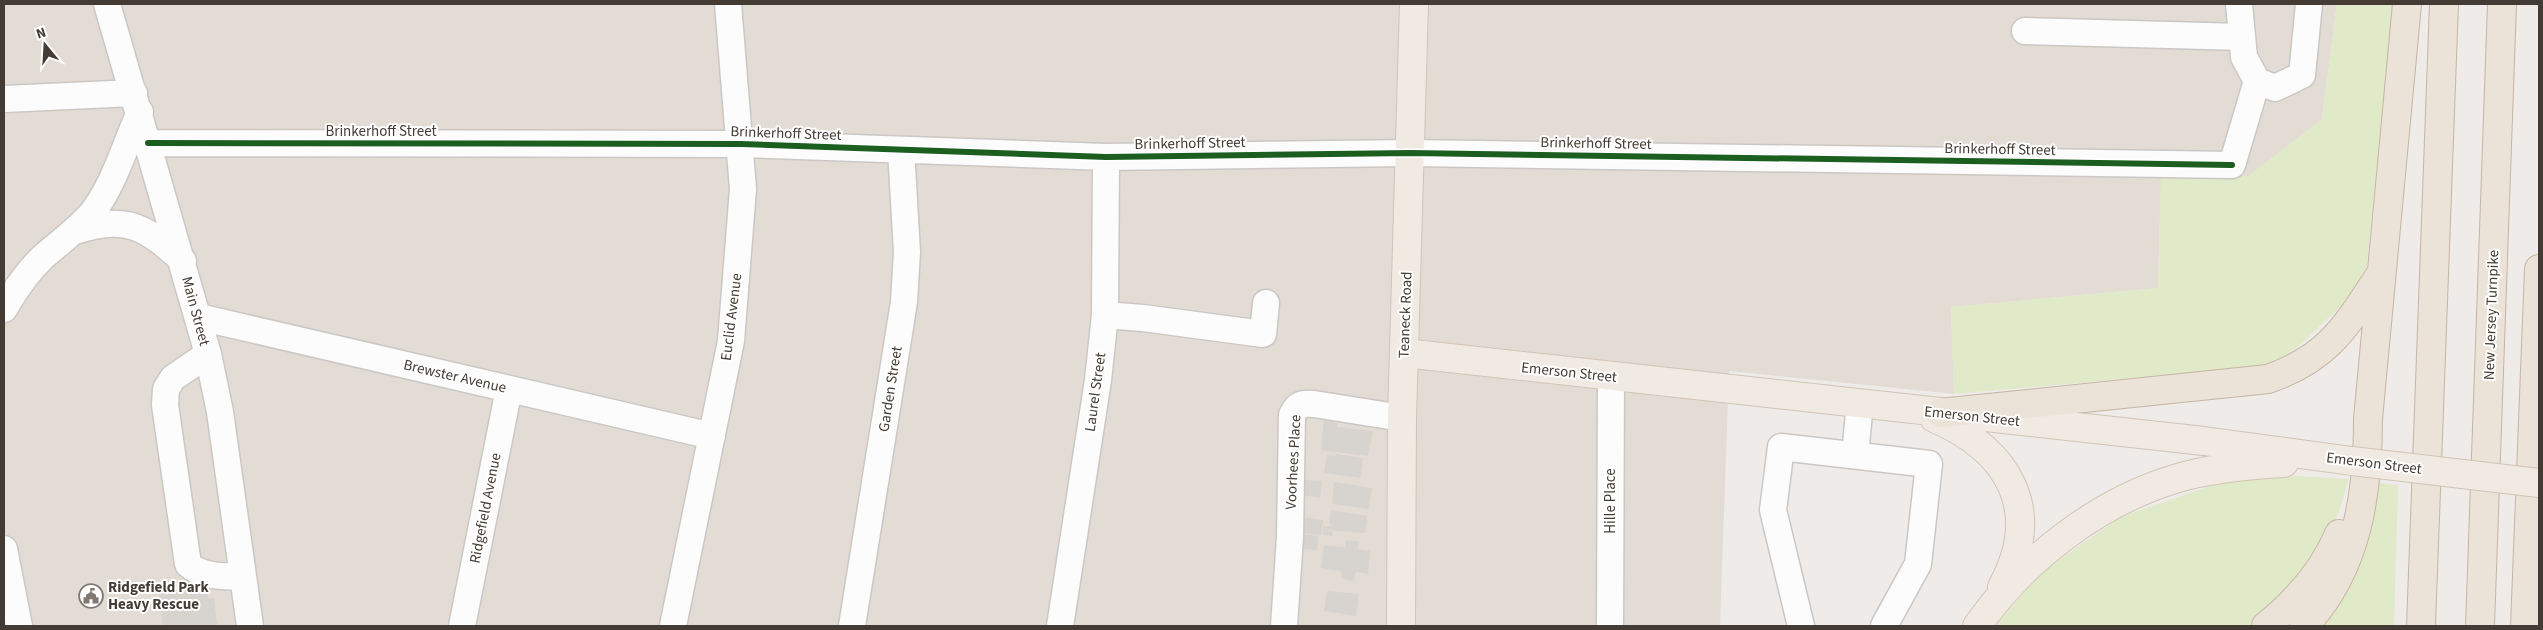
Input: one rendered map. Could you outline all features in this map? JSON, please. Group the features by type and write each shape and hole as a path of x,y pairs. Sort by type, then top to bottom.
{"highway":[{"path":"2304,626 2333,586 2355,535 2365,490 2368,419 2407,4"},
{"path":"2421,626 2444,4"},
{"name":"New Jersey Turnpike","path":"2480,626 2502,4"},
{"path":"2526,626 2539,269"},
{"path":"1940,413 2268,379 2310,360 2337,337 2382,272"},
{"path":"2266,626 2315,577 2335,543 2349,506 2368,419"}],"main road":[{"name":"Teaneck Road","path":"1401,626 1402,418 1414,4"},
{"name":"Emerson Street","path":"1404,353 2204,441 2352,461 2539,482"},
{"path":"1906,409 1943,422 1977,441 2000,463 2014,492 2019,525 2016,554 2008,577 1979,623"},
{"path":"1979,623 2006,591 2039,558 2094,517 2125,499 2160,484 2213,471 2283,463 2352,461"}],"street":[{"name":"Main Street","path":"108,4 183,261 208,354 220,412 250,626"},
{"name":"Euclid Avenue","path":"673,626 731,341 743,189 741,144 728,4"},
{"path":"2239,4 2244,57 2257,81 2275,88 2302,75 2309,4"},
{"path":"2026,31 2242,37"},
{"name":"Brinkerhoff Street","path":"148,143 741,144 1106,156 1410,153 2232,165 2257,81"},
{"path":"4,99 137,102 106,191 93,211 75,231 43,258 19,284 4,309"},
{"name":"Garden Street","path":"852,626 904,302 907,252 901,150"},
{"name":"Laurel Street","path":"1060,626 1098,380 1105,315 1106,156"},
{"path":"75,231 100,223 133,225 159,239 183,261"},
{"path":"1105,315 1143,318 1262,334 1266,303"},
{"name":"Brewster Avenue","path":"199,317 712,436"},
{"path":"208,354 173,378 166,389 165,405 188,564 194,570 216,576 243,577"},
{"name":"Hille Place","path":"1610,377 1610,626"},
{"name":"Ridgefield Avenue","path":"462,626 508,389"},
{"name":"Voorhees Place","path":"1284,626 1290,537 1292,415 1296,407 1304,403 1314,404 1402,418"},
{"path":"1855,455 1860,403"},
{"path":"1801,626 1773,510 1781,447 1929,464 1918,564 1884,626"},
{"path":"4,549 19,626"}],"shaded area":[{"path":"4,4 2337,4 2322,119 2248,177 2161,179 2158,288 1951,307 1954,394 1729,371 1720,626 4,626"}],"green space":[{"path":"2337,4 2393,4 2365,283 2279,365 1954,394 1951,307 2158,288 2161,179 2248,176 2322,119"},
{"path":"2300,476 2348,479 2334,522 2312,561 2284,596 2250,626 1995,626 2043,571 2121,517 2225,481"},
{"path":"2378,483 2398,485 2394,626 2325,626 2345,593 2360,557 2371,521"}],"building":[{"path":"1324,418 1334,420 1333,422 1337,423 1337,427 1373,431 1368,456 1321,450"},
{"path":"1336,454 1363,458 1360,478 1324,473 1327,455 1335,456"},
{"path":"1305,480 1322,481 1320,498 1302,495"},
{"path":"1334,482 1372,488 1369,509 1332,504"},
{"path":"1331,510 1367,516 1365,533 1327,530 1333,532 1332,536 1323,535 1323,526 1332,526 1329,524"},
{"path":"1302,517 1323,520 1321,535 1302,533"},
{"path":"1302,534 1318,536 1317,550 1302,549"},
{"path":"1346,540 1359,542 1358,549 1370,551 1368,574 1356,572 1354,581 1341,579 1342,571 1321,568 1324,545 1345,547"},
{"path":"207,586 208,599 214,598 217,625 163,626 159,592"},
{"path":"1327,591 1359,594 1356,616 1324,611"}],"cycle path":[{"path":"148,143 741,144 1106,157 1411,153 2232,165"}],"place":[{"name":"Ridgefield Park Heavy Rescue","path":"91,596"}]}
